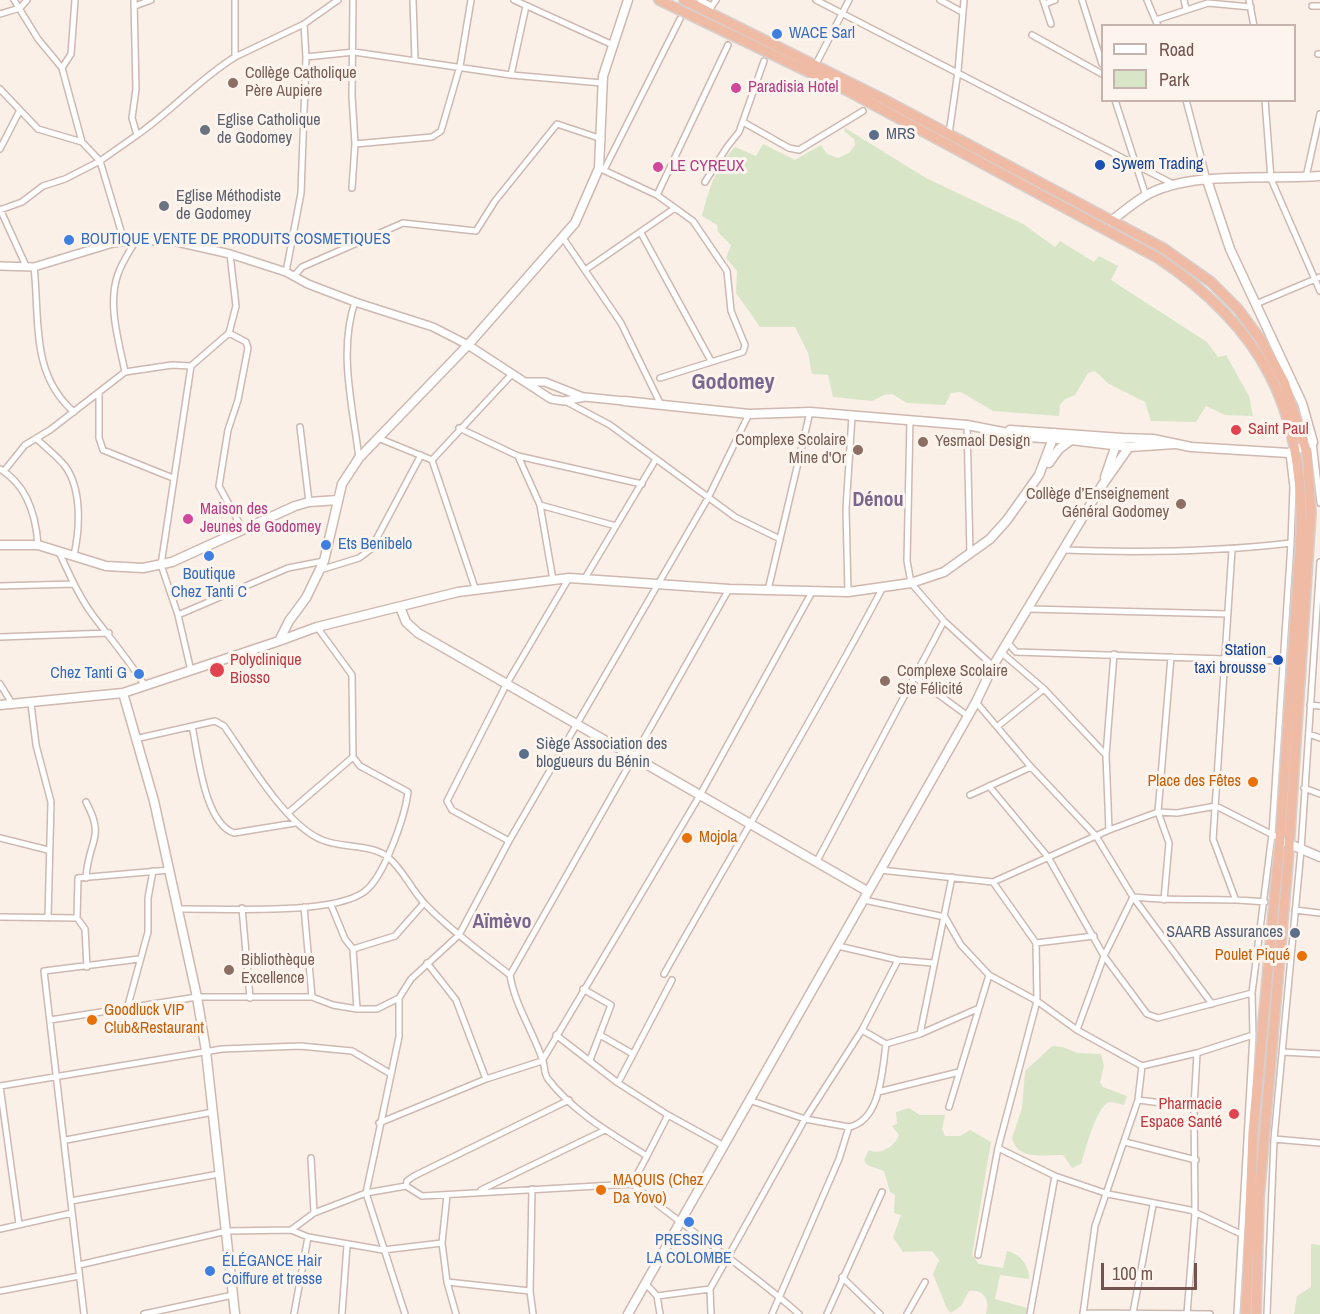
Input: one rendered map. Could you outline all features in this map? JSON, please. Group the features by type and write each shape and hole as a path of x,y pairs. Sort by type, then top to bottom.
{"highway":[{"path":"659,0 877,107 1158,258 1191,280 1223,309 1252,344 1281,399 1301,448 1311,481 1311,525 1289,844 1259,1198 1256,1314"},
{"path":"684,0 712,6 1180,259 1211,282 1238,309 1275,363 1292,400 1301,448 1301,533 1253,1132 1245,1314"}],"main road":[{"path":"279,641 289,621 306,598 324,561 342,484 359,458 468,345 563,238 581,211 601,169 602,83 628,0"},
{"path":"1111,221 1146,196 1176,185 1207,180 1320,176"},
{"path":"624,401 749,414 810,412 967,425 1004,431 1020,429 1071,440 1129,447 1178,444 1301,448 1298,392 1230,249 1207,180"},
{"path":"1056,436 1153,438 1178,444"},
{"path":"1056,436 1059,449"},
{"path":"1039,475 1056,436"},
{"path":"1101,487 1116,446 1122,438"},
{"path":"0,705 32,704 123,693 191,672 317,627 475,588 569,578 812,592 848,592 911,584 944,572 970,554 1007,520 1059,449 1071,440"},
{"path":"628,1314 976,702 993,666 1101,487 1129,447"},
{"path":"0,545 38,545 119,567 161,564 172,562 309,502 338,500"},
{"path":"400,608 406,622 418,633 867,891"},
{"path":"123,693 170,870 197,997 206,1051 235,1314"},
{"path":"1276,836 1301,850 1320,857"}],"street":[{"path":"14,0 38,39 62,68 82,142 100,161 124,241"},
{"path":"0,14 20,8 27,0"},
{"path":"62,68 71,54 75,0"},
{"path":"137,135 132,117 136,89 135,3 151,0"},
{"path":"235,0 235,57"},
{"path":"74,412 55,392 39,344 30,266 0,209 22,202 43,186 65,179 100,161 171,111 216,69 235,57 304,24 338,0"},
{"path":"352,188 355,144 352,96 353,0"},
{"path":"413,0 415,60"},
{"path":"355,144 437,135 445,125 460,66 471,0"},
{"path":"514,0 614,45"},
{"path":"700,0 712,6"},
{"path":"816,0 1176,185"},
{"path":"816,64 849,0"},
{"path":"940,0 962,12"},
{"path":"949,134 958,71 964,0"},
{"path":"1051,24 1044,2 1055,0"},
{"path":"1082,0 1101,61"},
{"path":"1147,0 1157,23 1186,9 1208,3 1250,3 1254,24"},
{"path":"1184,0 1186,9"},
{"path":"511,75 526,6"},
{"path":"1312,6 1320,6"},
{"path":"660,378 743,352 745,345 731,311 727,271 693,221 657,195 601,169 681,19"},
{"path":"286,272 303,173 306,57 304,24"},
{"path":"1032,35 1101,73"},
{"path":"657,195 728,45"},
{"path":"306,57 354,52 511,75 602,83"},
{"path":"705,182 739,132 764,61"},
{"path":"0,89 38,129 82,142"},
{"path":"1116,102 1146,196"},
{"path":"1187,102 1207,180"},
{"path":"1265,102 1271,179 1318,278 1320,291"},
{"path":"0,149 20,110"},
{"path":"743,122 789,148 799,150 864,111"},
{"path":"1305,177 1320,114"},
{"path":"294,276 302,267 403,223 478,230 495,201 557,124 602,139"},
{"path":"585,270 642,233 675,208"},
{"path":"642,233 711,361"},
{"path":"563,238 621,323 662,405"},
{"path":"124,372 116,323 116,285 118,273 136,240"},
{"path":"0,266 30,266 124,241 136,240 177,242 230,254 286,272 355,302 433,327 468,345 526,382 540,394 564,401 610,425 735,517 780,539"},
{"path":"191,672 178,615 161,564 191,366 229,333 236,306 230,254"},
{"path":"1256,304 1318,278"},
{"path":"355,302 348,321 346,341 359,458"},
{"path":"229,333 246,342 248,348 238,400 228,430 219,486 243,530"},
{"path":"38,545 36,523 27,498 2,470 26,445 74,412 124,372 172,365 191,366"},
{"path":"432,460 459,428 512,374"},
{"path":"526,382 545,382 585,397 624,401"},
{"path":"99,393 99,438 103,450 173,478"},
{"path":"564,401 585,397"},
{"path":"768,590 810,412"},
{"path":"50,1020 197,997 312,997 333,1005 357,1009 377,1009 399,998 411,979 459,935 509,841 708,498 749,414"},
{"path":"848,592 846,509 852,416"},
{"path":"910,420 907,561 911,584 944,621 993,666"},
{"path":"967,425 970,554"},
{"path":"300,428 309,502"},
{"path":"459,428 518,456 642,484"},
{"path":"377,438 432,460 475,588"},
{"path":"37,439 56,456 72,477 78,536 74,555"},
{"path":"1301,448 1320,503"},
{"path":"1237,1314 1239,1233 1253,1035 1252,993 1276,836 1282,662 1293,487 1301,448"},
{"path":"319,570 359,558 371,549 421,455"},
{"path":"518,456 540,505 553,580"},
{"path":"585,578 656,459"},
{"path":"540,505 616,526"},
{"path":"1063,550 1156,553 1232,550 1291,543"},
{"path":"58,550 74,584 98,623 109,633 145,686"},
{"path":"1232,550 1213,845 1235,898"},
{"path":"178,615 288,568 324,561"},
{"path":"1267,1314 1274,1139 1301,850 1320,562"},
{"path":"509,841 452,810 447,801 506,685 569,578"},
{"path":"0,586 74,584"},
{"path":"646,1156 605,1130 569,1101 546,1077 542,1061 514,999 510,975 729,589"},
{"path":"664,974 749,823 822,703 882,589"},
{"path":"379,1123 486,1079 542,1061 700,795 812,592"},
{"path":"1029,609 1228,614"},
{"path":"817,861 944,621"},
{"path":"178,909 304,907 331,904 367,890 388,857 408,792 360,766 353,757 352,675 317,627"},
{"path":"0,638 109,633"},
{"path":"1008,644 1016,652 1282,662"},
{"path":"1002,653 1044,689 1106,755"},
{"path":"1109,830 1106,755 1114,654"},
{"path":"1164,900 1169,843 1158,813 1171,657"},
{"path":"913,676 968,716"},
{"path":"0,684 13,705"},
{"path":"998,726 1044,689"},
{"path":"976,702 1031,767 1096,836 1133,897 1212,1004"},
{"path":"32,704 36,745 51,802 48,918"},
{"path":"1310,705 1320,706"},
{"path":"135,739 215,722 224,726 295,823 321,840 388,857 424,903 459,935 510,975"},
{"path":"192,726 205,789 212,808 227,830 234,833 295,823"},
{"path":"1309,734 1320,738"},
{"path":"288,813 353,757"},
{"path":"970,795 1031,767"},
{"path":"989,786 1048,857 1104,956 1153,1018 1252,993"},
{"path":"1304,788 1320,795"},
{"path":"86,802 95,818 97,830 87,861 86,878"},
{"path":"879,870 993,882 1109,830 1158,813 1177,813 1215,806 1276,836"},
{"path":"0,838 48,850"},
{"path":"87,967 86,929 77,918 78,878 170,870"},
{"path":"127,1009 148,932 148,897 153,871"},
{"path":"920,1034 952,877"},
{"path":"978,1255 998,1148 1037,1001 1036,943 993,882"},
{"path":"1133,897 1164,900 1235,898 1265,902"},
{"path":"1077,1030 1104,956 1133,897"},
{"path":"864,900 945,916 965,950 989,975 1037,1001 1077,1030 1142,1066 1197,1053 1253,1035"},
{"path":"353,949 395,936 424,903"},
{"path":"331,904 345,939 353,949 357,1009"},
{"path":"304,907 312,997"},
{"path":"242,908 250,998"},
{"path":"1295,910 1320,913"},
{"path":"0,917 77,918"},
{"path":"1036,943 1094,936"},
{"path":"838,946 898,960 933,963"},
{"path":"84,1314 66,1140 44,971 139,959"},
{"path":"711,1314 710,1289 805,1119 862,1030 898,960"},
{"path":"427,963 456,1000 486,1079"},
{"path":"949,1107 989,975"},
{"path":"618,1083 672,980"},
{"path":"583,989 610,1005 590,1060"},
{"path":"399,998 399,1037 366,1193 405,1314"},
{"path":"862,1030 886,1044 920,1034 977,1009"},
{"path":"556,1035 618,1083 668,1115 724,1146"},
{"path":"600,1035 633,1054"},
{"path":"750,1100 805,1119 849,1127 864,1121 878,1092 886,1044"},
{"path":"19,1224 0,1086 206,1051 300,1046 352,1051 392,1074"},
{"path":"1282,1052 1320,1054"},
{"path":"1187,1313 1195,1213 1194,1107 1197,1053"},
{"path":"1142,1066 1138,1100 1093,1237 1083,1313 1210,1314"},
{"path":"878,1092 959,1072"},
{"path":"1138,1100 1194,1107"},
{"path":"406,1186 407,1181 414,1176 569,1101"},
{"path":"66,1140 213,1112"},
{"path":"632,1184 668,1115"},
{"path":"772,1314 839,1159 849,1127"},
{"path":"477,1192 605,1130"},
{"path":"1274,1139 1320,1143"},
{"path":"1125,1142 1196,1160"},
{"path":"998,1148 1055,1176 1108,1194 1195,1213 1239,1233"},
{"path":"312,1158 314,1213"},
{"path":"71,1201 219,1174"},
{"path":"1030,1314 1055,1176"},
{"path":"291,1230 314,1213 366,1193 406,1186 422,1196 632,1184 680,1224 799,1314"},
{"path":"531,1189 530,1291 533,1314"},
{"path":"827,1314 882,1192"},
{"path":"447,1195 442,1243 447,1282 456,1314"},
{"path":"1133,1313 1153,1205"},
{"path":"0,1228 72,1213"},
{"path":"79,1265 227,1231 291,1230 308,1237 383,1250 442,1243"},
{"path":"294,1314 308,1237"},
{"path":"342,1314 347,1245"},
{"path":"0,1291 79,1276"},
{"path":"842,1277 880,1314"},
{"path":"447,1282 530,1291"},
{"path":"907,1314 925,1282"},
{"path":"646,1284 657,1296 660,1314"},
{"path":"657,1296 710,1289"},
{"path":"144,1314 233,1295"}],"green space":[{"path":"845,128 926,178 1023,224 1055,247 1060,241 1094,262 1099,256 1118,266 1111,280 1207,342 1218,357 1226,355 1249,396 1253,416 1225,415 1206,406 1196,422 1151,421 1145,402 1109,384 1095,371 1088,373 1075,395 1065,399 1060,405 1059,416 993,411 961,392 951,393 945,405 907,403 892,394 872,401 833,397 828,375 812,374 808,353 795,327 760,327 736,293 737,271 726,258 731,245 718,232 717,225 702,216 714,179 722,163 735,147 756,156 763,144 795,160 821,145 827,154 838,158 849,153 855,145 854,139 844,131"},
{"path":"1052,1046 1063,1047 1077,1053 1101,1054 1104,1066 1100,1082 1103,1087 1127,1096 1124,1105 1110,1102 1100,1111 1081,1164 1072,1168 1063,1155 1033,1155 1020,1151 1012,1138 1022,1108 1025,1071"},
{"path":"909,1108 920,1115 945,1115 942,1129 945,1136 960,1136 970,1130 991,1142 972,1255 979,1264 1003,1268 1007,1251 1016,1254 1023,1261 1028,1269 1029,1279 1000,1275 995,1299 1027,1308 1026,1314 986,1314 987,1300 982,1294 974,1291 969,1291 961,1306 951,1313 947,1309 933,1274 939,1260 932,1251 903,1252 893,1237 901,1215 894,1213 895,1195 890,1192 884,1171 867,1165 864,1160 869,1150 882,1151 894,1143 899,1135 892,1126 897,1124 896,1112"},
{"path":"1311,1244 1320,1245 1320,1314 1294,1314 1297,1296 1311,1287"}],"place":[{"name":"WACE Sarl","path":"777,34"},
{"name":"Collège Catholique Père Aupiere","path":"233,83"},
{"name":"Paradisia Hotel","path":"736,88"},
{"name":"Eglise Catholique de Godomey","path":"205,130"},
{"name":"MRS","path":"874,135"},
{"name":"Sywem Trading","path":"1100,165"},
{"name":"LE CYREUX","path":"658,167"},
{"name":"Eglise Méthodiste de Godomey","path":"164,206"},
{"name":"BOUTIQUE VENTE DE PRODUITS COSMETIQUES","path":"69,240"},
{"name":"Saint Paul","path":"1236,430"},
{"name":"Yesmaol Design","path":"923,442"},
{"name":"Complexe Scolaire Mine d'Or","path":"858,450"},
{"name":"Collège d’Enseignement Général Godomey","path":"1181,504"},
{"name":"Maison des Jeunes de Godomey","path":"188,519"},
{"name":"Ets Benibelo","path":"326,545"},
{"name":"Boutique Chez Tanti C","path":"209,556"},
{"name":"Station taxi brousse","path":"1278,660"},
{"name":"Polyclinique Biosso","path":"217,670"},
{"name":"Chez Tanti G","path":"139,674"},
{"name":"Complexe Scolaire Ste Félicité","path":"885,681"},
{"name":"Siège Association des blogueurs du Bénin","path":"524,754"},
{"name":"Place des Fêtes","path":"1253,782"},
{"name":"Mojola","path":"687,838"},
{"name":"SAARB Assurances","path":"1295,933"},
{"name":"Poulet Piqué","path":"1302,956"},
{"name":"Bibliothèque Excellence","path":"229,970"},
{"name":"Goodluck VIP Club&Restaurant","path":"92,1020"},
{"name":"Pharmacie Espace Santé","path":"1234,1114"},
{"name":"MAQUIS (Chez Da Yovo)","path":"601,1190"},
{"name":"PRESSING LA COLOMBE","path":"689,1222"},
{"name":"ÉLÉGANCE Hair Coiffure et tresse","path":"210,1271"}],"district":[{"name":"Godomey","path":"733,383"},
{"name":"Dénou","path":"878,501"},
{"name":"Aïmèvo","path":"502,923"}]}
